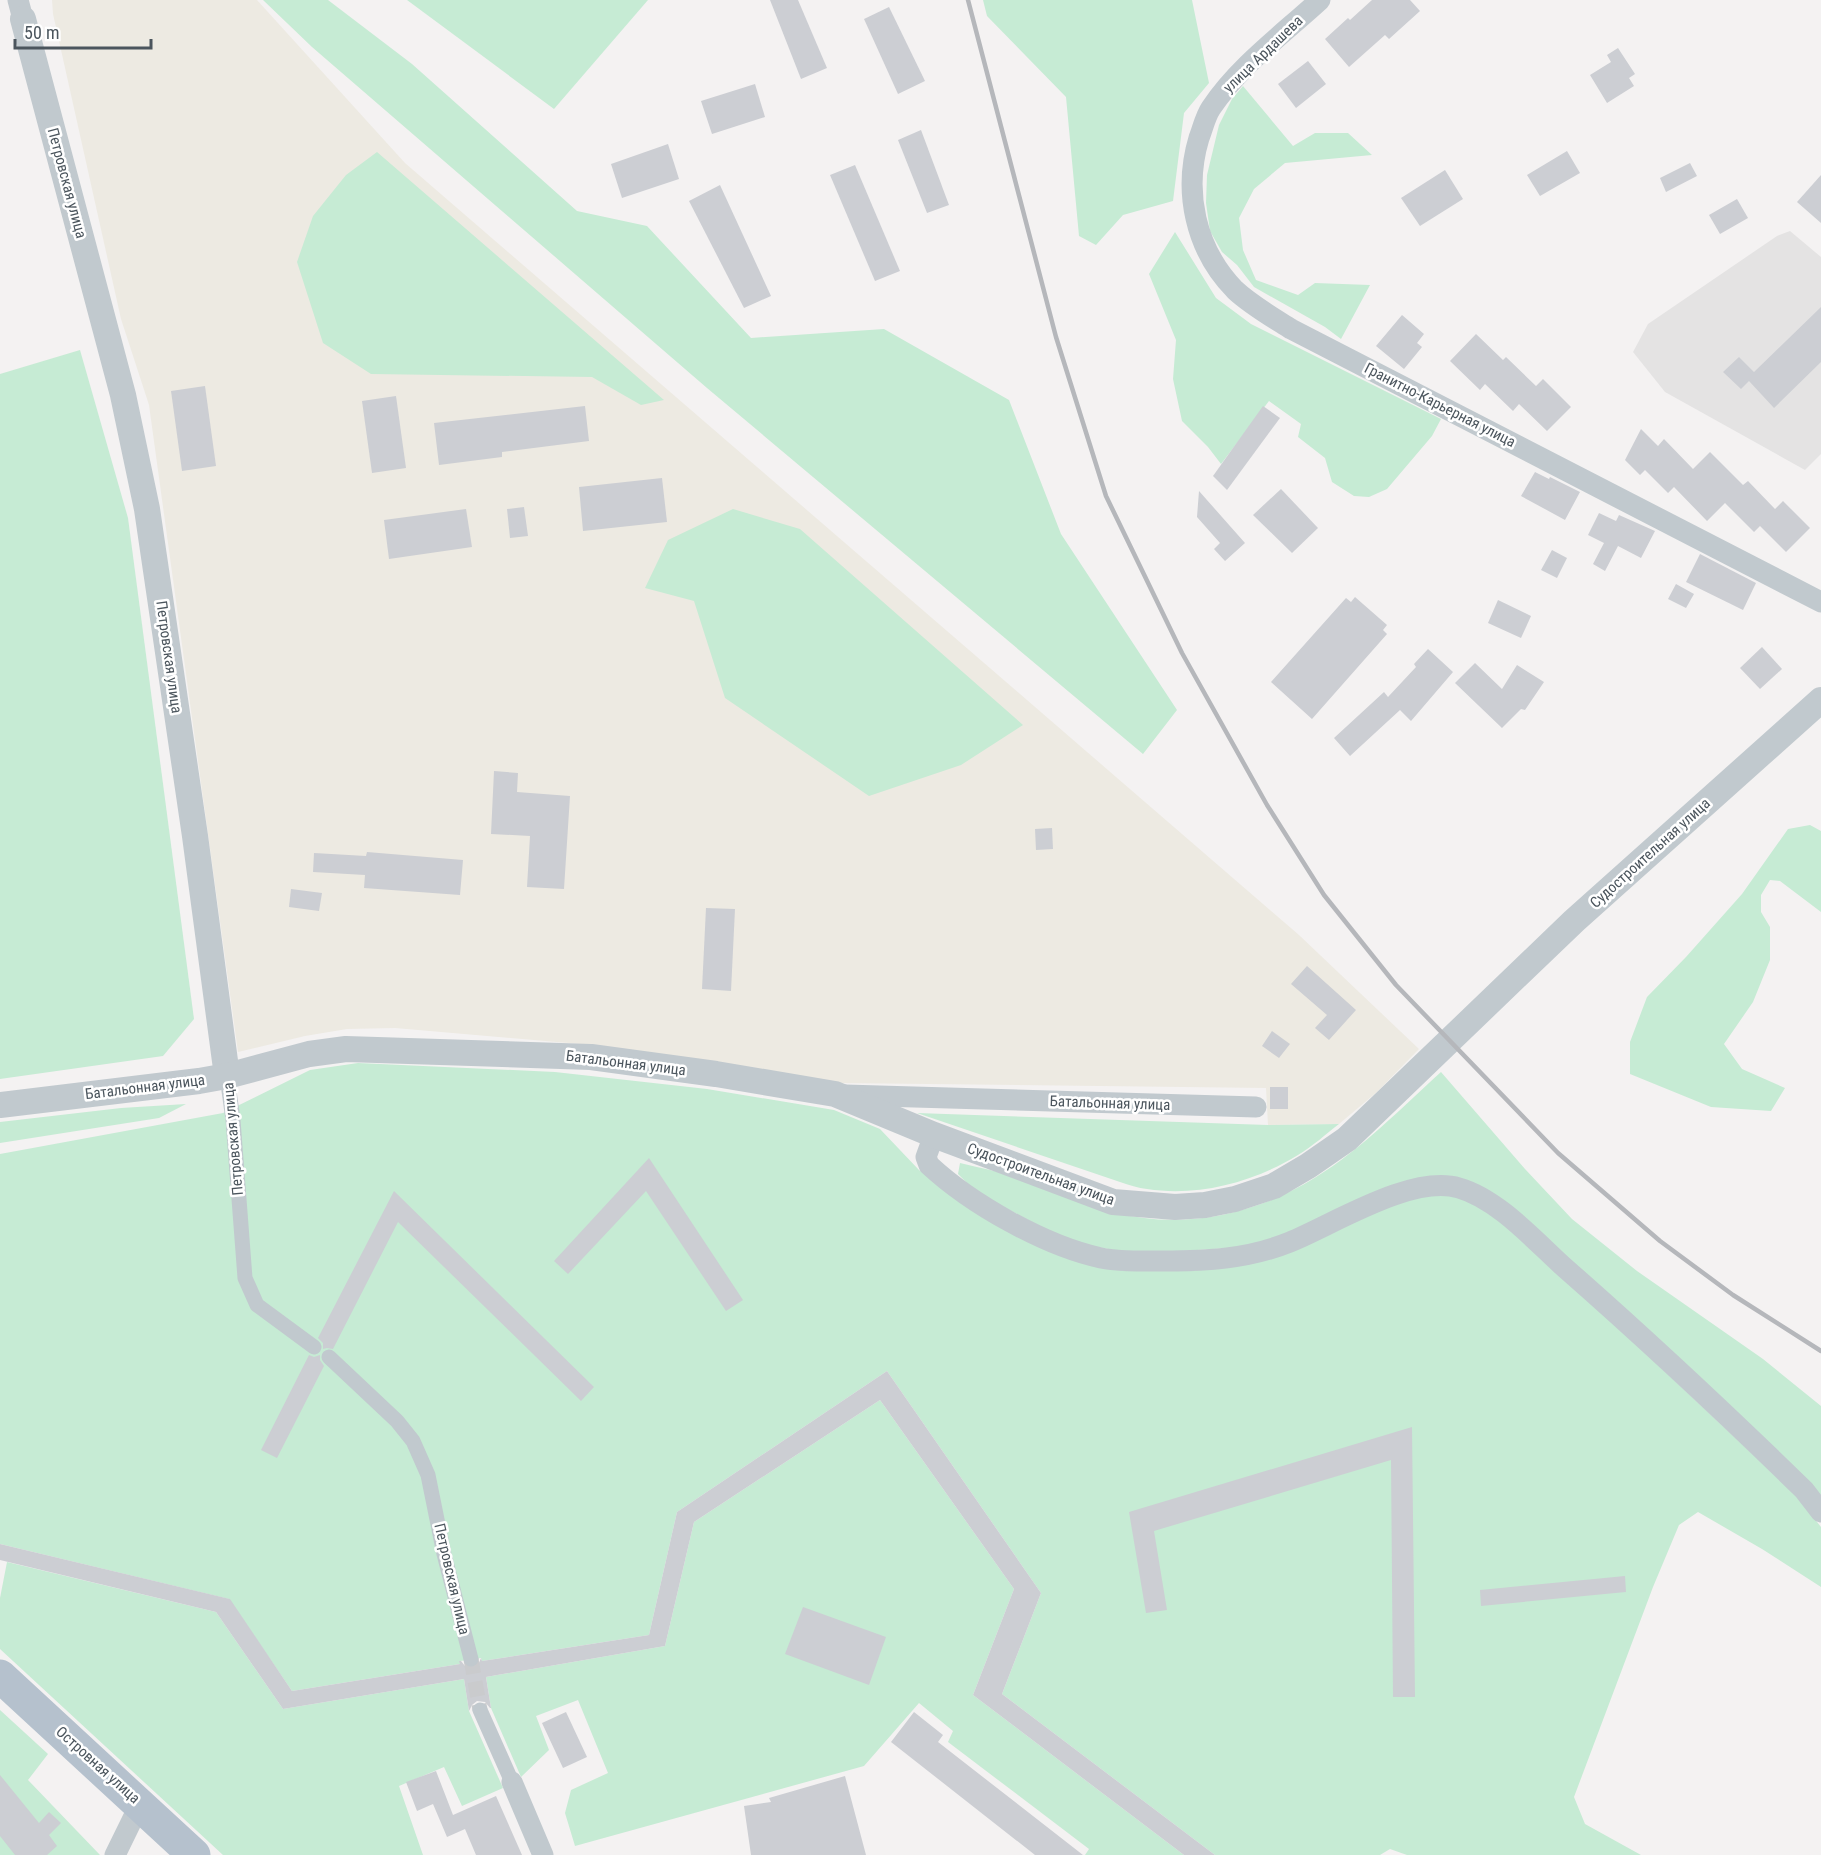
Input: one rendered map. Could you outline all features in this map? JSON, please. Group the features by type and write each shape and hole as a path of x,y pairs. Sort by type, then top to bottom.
{"main road":[{"name":"Островная улица","path":"0,1676 194,1855"}],"street":[{"name":"улица Ардашева","path":"1209,111 1240,73 1312,3"},
{"name":"Петровская улица","path":"22,6 121,385 147,510 195,836 233,1120 245,1278 257,1305 314,1347"},
{"name":"Гранитно-Карьерная улица","path":"1209,111 1192,170 1191,195 1196,220 1208,250 1221,273 1235,290 1291,329 1821,602"},
{"name":"Судостроительная улица","path":"835,1094 934,1135 1113,1202 1175,1207 1205,1205 1235,1199 1274,1186 1308,1166 1347,1138 1574,921 1821,700"},
{"name":"Батальонная улица","path":"0,1105 227,1077 309,1054 346,1049 396,1049 591,1057 716,1074 835,1094 1256,1107"},
{"path":"934,1135 926,1157 929,1165 976,1201 1050,1241 1116,1260 1190,1261 1248,1256 1290,1242 1410,1189 1440,1185 1457,1187 1472,1193 1503,1213 1621,1317 1796,1481 1821,1512"},
{"name":"Петровская улица","path":"329,1357 389,1413 413,1441 429,1475 444,1554 471,1659"},
{"path":"480,1710 543,1855"},
{"path":"115,1855 141,1804"}],"shaded area":[{"path":"52,0 257,0 405,163 1299,935 1419,1049 1377,1092 1339,1124 1268,1125 1266,1088 838,1083 591,1045 395,1028 347,1029 305,1036 238,1052 149,405 121,319 53,14"},
{"path":"1790,231 1821,257 1821,454 1805,470 1665,392 1633,352 1648,324 1777,236"}],"green space":[{"path":"263,0 328,0 412,64 577,211 647,226 751,338 884,329 1009,400 1061,534 1177,710 1143,754 707,388 312,47"},
{"path":"407,0 648,0 554,109"},
{"path":"983,0 1192,0 1209,83 1184,113 1173,201 1123,215 1096,245 1079,236 1066,97 987,16"},
{"path":"1243,86 1293,146 1315,133 1348,133 1372,155 1285,163 1254,189 1239,218 1243,250 1256,280 1298,295 1315,283 1370,285 1341,339 1325,327 1254,287 1237,265 1222,252 1210,231 1206,203 1207,175 1219,125 1232,99"},
{"path":"377,152 664,400 641,405 592,377 371,374 323,343 297,262 313,216 346,175"},
{"path":"1175,232 1216,298 1251,324 1441,419 1432,436 1387,489 1369,497 1354,496 1332,482 1325,458 1298,437 1301,424 1269,401 1221,464 1182,421 1173,379 1176,340 1149,274"},
{"path":"80,350 128,518 194,1019 163,1056 0,1079 0,374"},
{"path":"733,509 800,529 1023,725 961,765 869,796 725,698 694,601 645,588 668,540"},
{"path":"1810,825 1821,831 1821,912 1780,881 1770,880 1761,895 1761,912 1770,927 1770,960 1753,1002 1724,1044 1742,1069 1785,1088 1771,1111 1711,1107 1630,1074 1630,1042 1647,997 1742,894 1788,829"},
{"path":"358,1063 555,1072 707,1089 834,1110 880,1129 919,1170 1007,1227 1185,1268 1392,1201 1452,1193 1501,1217 1796,1495 1821,1527 1821,1587 1698,1512 1679,1525 1653,1587 1574,1797 1585,1824 1641,1855 1407,1855 1390,1849 1380,1855 1215,1855 1002,1694 1041,1593 887,1371 677,1512 649,1635 482,1661 481,1658 460,1661 460,1664 292,1691 229,1599 0,1544 0,1154 223,1113 310,1070"},
{"path":"1441,1072 1525,1169 1572,1219 1637,1271 1763,1359 1821,1406 1821,1496 1458,1179 1259,1246 1136,1254 1070,1242 977,1193 958,1174 960,1163 991,1170 1034,1183 1104,1210 1142,1218 1194,1219 1220,1215 1270,1201 1333,1166 1365,1141"},
{"path":"186,1104 159,1118 0,1143 0,1122 121,1108"},
{"path":"917,1113 1268,1125 1339,1124 1304,1151 1263,1173 1206,1189 1166,1191 1144,1189 1127,1184"},
{"path":"880,1400 1014,1589 973,1695 1184,1855 1085,1855 1089,1849 948,1742 953,1731 919,1703 864,1766 575,1846 565,1813 571,1790 608,1773 578,1700 536,1716 549,1750 521,1777 491,1708 486,1677 665,1646 694,1522"},
{"path":"7,1562 216,1612 283,1709 464,1679 469,1711 503,1788 462,1806 444,1767 399,1786 423,1855 223,1855 0,1649 0,1598"},
{"path":"0,1710 48,1754 28,1780 100,1855 0,1855"}],"building":[{"path":"770,0 798,0 827,68 801,79"},
{"path":"1372,0 1410,0 1420,11 1389,39 1385,35 1349,67 1325,39"},
{"path":"889,7 925,81 898,94 864,19"},
{"path":"1618,48 1635,74 1629,78 1634,86 1607,103 1590,75 1611,62 1607,55"},
{"path":"1308,61 1326,84 1296,108 1278,84"},
{"path":"755,84 765,117 712,134 701,101"},
{"path":"921,130 949,205 927,213 898,140"},
{"path":"668,144 679,179 622,198 611,164"},
{"path":"1567,151 1580,173 1540,196 1527,175"},
{"path":"1690,163 1697,176 1666,192 1660,178"},
{"path":"855,165 900,271 875,281 830,175"},
{"path":"1445,170 1463,199 1420,226 1401,198"},
{"path":"1821,175 1821,223 1797,202"},
{"path":"720,185 771,296 744,308 689,201"},
{"path":"1737,199 1748,218 1720,234 1709,215"},
{"path":"1821,307 1821,362 1774,408 1749,381 1741,389 1723,372 1739,357 1754,372"},
{"path":"1402,315 1424,334 1417,343 1422,347 1404,369 1376,346"},
{"path":"1476,334 1503,360 1506,357 1536,386 1543,379 1571,407 1547,431 1519,404 1513,411 1485,384 1480,390 1450,361"},
{"path":"205,386 216,466 182,471 171,391"},
{"path":"396,396 406,468 372,473 362,401"},
{"path":"585,406 589,441 502,452 502,457 439,465 434,423"},
{"path":"1263,406 1280,418 1227,490 1213,476"},
{"path":"1641,429 1658,446 1664,439 1693,469 1710,452 1743,485 1748,481 1775,509 1783,501 1810,528 1786,552 1760,526 1754,532 1725,503 1707,521 1674,487 1668,493 1645,470 1640,475 1625,460"},
{"path":"1535,472 1580,492 1565,520 1521,496"},
{"path":"662,478 667,522 583,531 579,487"},
{"path":"1281,489 1318,528 1292,553 1253,515"},
{"path":"1199,491 1245,543 1225,561 1214,549 1220,543 1197,517"},
{"path":"524,507 528,536 510,538 507,509"},
{"path":"466,509 472,547 389,559 384,520"},
{"path":"1599,513 1616,521 1619,515 1655,531 1641,558 1618,546 1605,571 1593,564 1604,543 1588,535"},
{"path":"1552,550 1567,558 1557,578 1541,570"},
{"path":"1700,554 1756,583 1743,610 1686,582"},
{"path":"1676,584 1694,594 1686,608 1668,599"},
{"path":"1355,597 1387,625 1383,630 1387,634 1312,719 1271,682 1346,598 1351,602"},
{"path":"1498,600 1531,616 1521,638 1488,623"},
{"path":"1762,647 1782,669 1760,689 1740,668"},
{"path":"1428,649 1453,672 1411,721 1400,710 1350,756 1334,738 1384,692 1388,697 1416,667 1414,664"},
{"path":"1475,663 1502,689 1517,665 1544,682 1525,710 1521,709 1502,728 1455,683"},
{"path":"494,771 518,773 517,792 570,796 564,889 527,887 530,836 491,834"},
{"path":"1052,828 1053,849 1036,850 1035,829"},
{"path":"367,852 463,860 460,895 364,888 365,875 313,872 314,853 366,856"},
{"path":"291,889 322,893 319,911 289,907"},
{"path":"706,908 735,909 731,991 702,989"},
{"path":"1307,966 1356,1010 1329,1040 1315,1028 1327,1015 1291,984"},
{"path":"1272,1031 1290,1044 1279,1058 1262,1046"},
{"path":"1270,1087 1288,1087 1288,1109 1270,1109"},
{"path":"649,1158 743,1300 726,1311 646,1191 568,1274 554,1261"},
{"path":"394,1191 594,1387 581,1401 398,1222 333,1349 323,1349 323,1343 318,1338"},
{"path":"309,1355 314,1357 320,1355 324,1366 277,1458 261,1450"},
{"path":"887,1371 1041,1593 1002,1694 1215,1855 1184,1855 973,1695 1014,1589 880,1400 694,1522 665,1646 486,1677 491,1708 485,1702 477,1701 469,1711 464,1679 283,1709 216,1612 0,1560 0,1544 230,1599 292,1691 460,1664 459,1661 473,1669 481,1658 482,1661 649,1635 677,1512"},
{"path":"1412,1427 1415,1697 1393,1697 1391,1460 1154,1531 1167,1610 1146,1613 1129,1512"},
{"path":"1625,1576 1626,1592 1481,1606 1480,1590"},
{"path":"803,1607 886,1637 869,1685 785,1654"},
{"path":"566,1712 587,1757 563,1768 542,1723"},
{"path":"914,1712 943,1735 938,1742 1083,1855 1035,1855 891,1742"},
{"path":"436,1771 453,1815 496,1796 522,1855 476,1855 465,1829 447,1837 433,1804 417,1811 406,1782"},
{"path":"0,1775 39,1823 49,1812 61,1823 49,1835 57,1846 47,1855 15,1855 0,1836"},
{"path":"845,1776 866,1855 751,1855 744,1806 771,1802 769,1798"}],"tunnel":[{"path":"471,1659 480,1710"}],"railway":[{"path":"968,0 1056,337 1106,496 1182,653 1267,805 1324,895 1396,985 1558,1153 1660,1241 1733,1295 1821,1351"}]}
